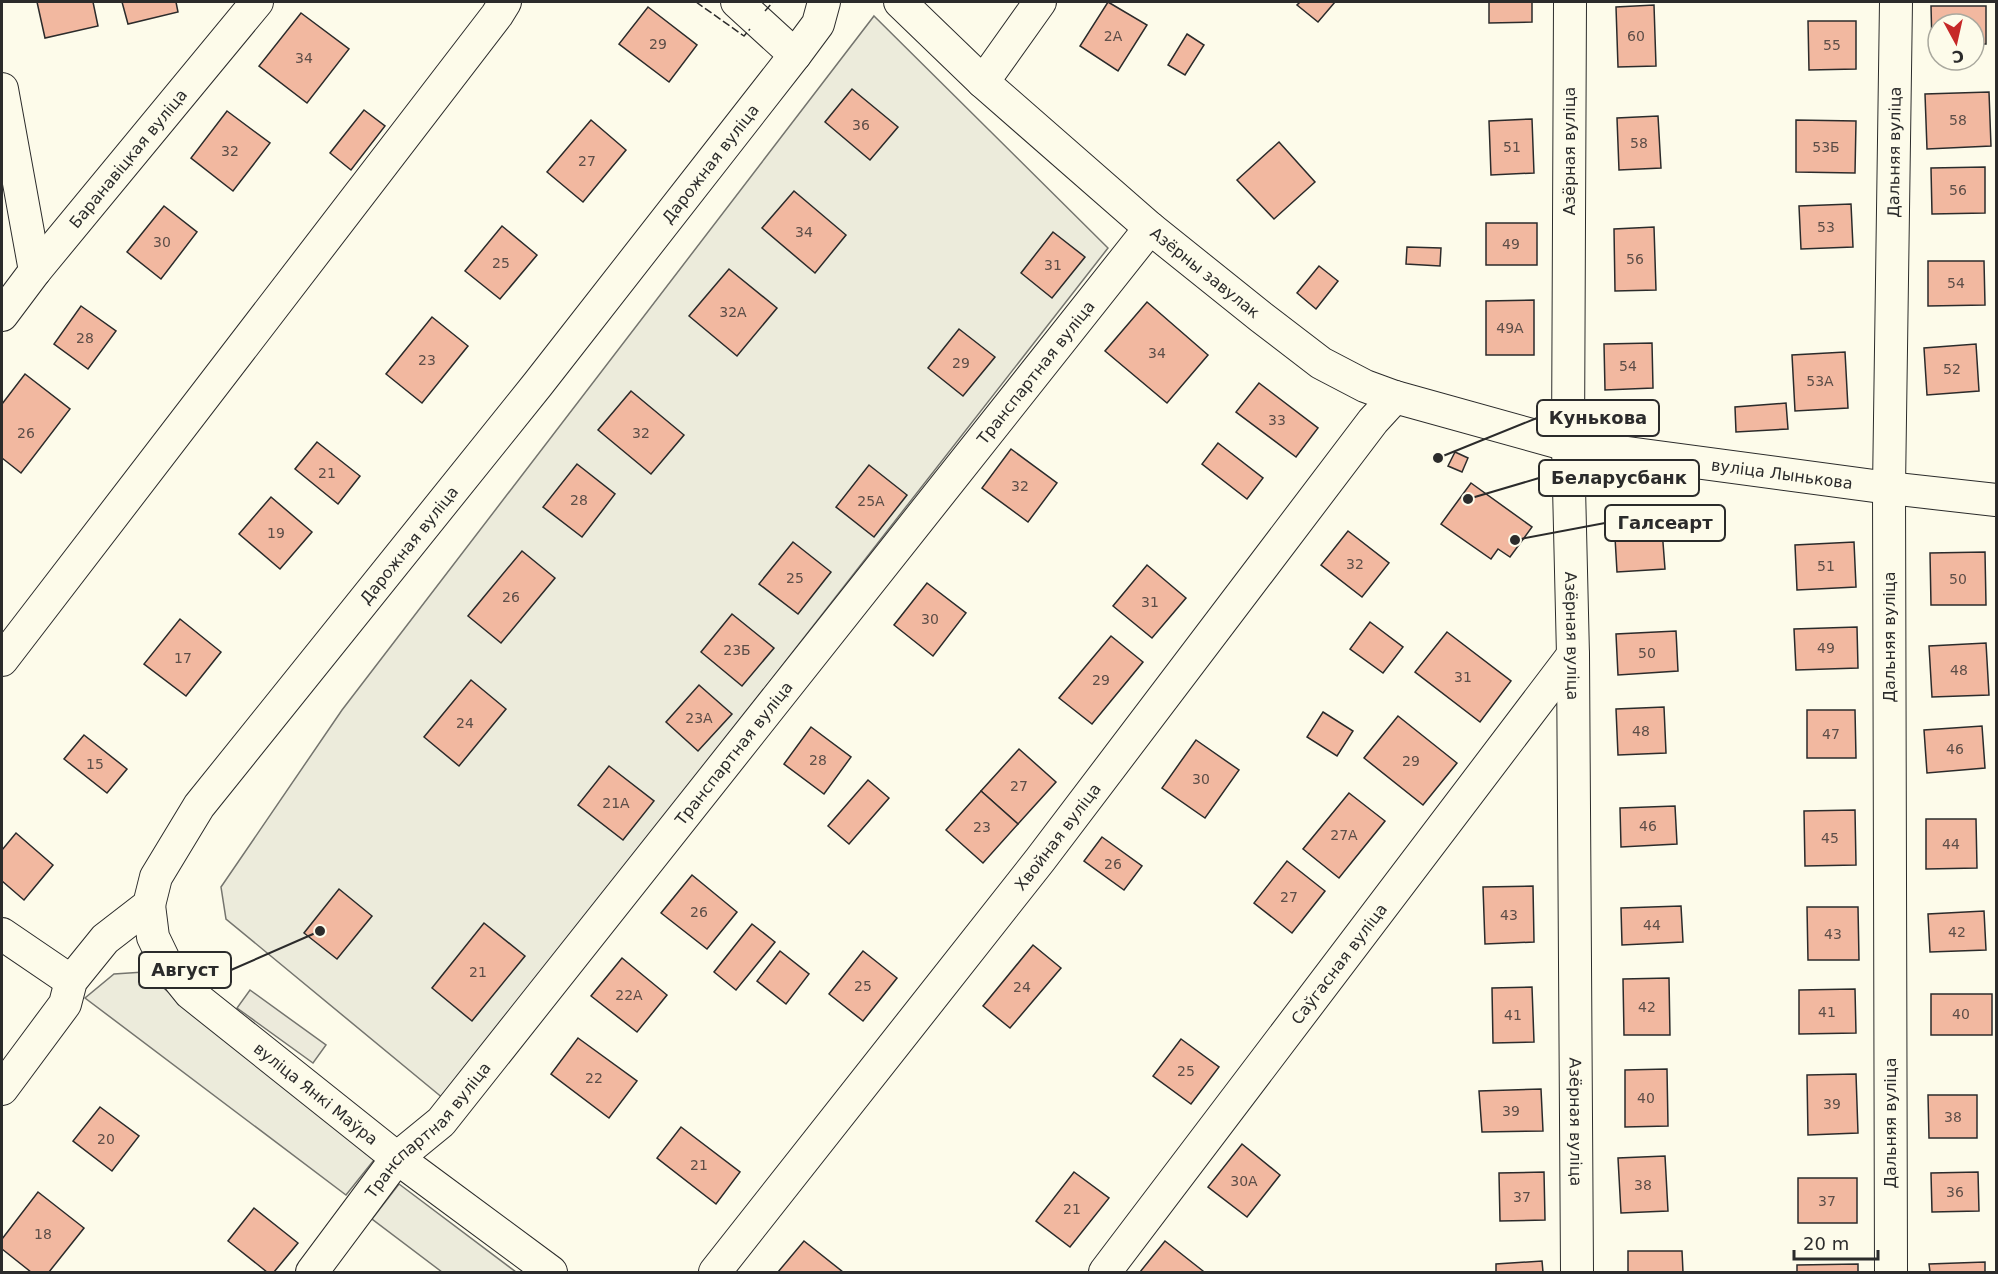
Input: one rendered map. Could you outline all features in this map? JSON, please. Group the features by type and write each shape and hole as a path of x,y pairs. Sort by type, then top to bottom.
{"street":[{"name":"Баранавіцкая вуліца","path":"2,315 35,271 257,2"},
{"path":"2,660 505,2"},
{"path":"737,2 766,26 795,55"},
{"name":"Дарожная вуліца","path":"149,905 156,877 199,806 538,384 795,55 818,24 824,2"},
{"name":"Азёрны завулак","path":"900,2 983,82 1150,228 1321,363 1365,386 1395,397 1568,445"},
{"path":"983,82 1040,2"},
{"name":"Азёрная вуліца","path":"1570,2 1568,445 1573,655 1577,1272"},
{"name":"Дальняя вуліца","path":"1891,1272 1889,488 1896,2"},
{"path":"2,88 35,271"},
{"name":"Транспартная вуліца","path":"312,1272 397,1158 441,1122 1150,228"},
{"name":"Хвойная вуліца","path":"715,1272 1040,860 1373,421 1395,397"},
{"name":"вуліца Лынькова","path":"1568,445 1996,500"},
{"name":"Саўгасная вуліца","path":"1105,1272 1573,655"},
{"path":"2,1089 65,1004 71,981 105,939 149,905"},
{"name":"вуліца Янкі Маўра","path":"149,905 153,937 165,962 190,993 397,1158 551,1272"},
{"path":"2,934 71,981"}],"shaded area":[{"path":"874,16 1108,248 444,1099 226,919 221,887 342,710"},
{"path":"144,972 374,1160 346,1195 85,998 114,974"},
{"path":"250,990 326,1045 313,1063 237,1008"},
{"path":"399,1184 516,1272 442,1272 372,1219"}],"building":[{"path":"37,2 93,2 98,26 45,38"},
{"path":"122,2 176,2 178,12 128,24"},
{"path":"1108,2 1147,25 1118,71 1080,46"},
{"path":"1300,2 1335,2 1318,22 1297,5"},
{"path":"1489,2 1532,2 1532,22 1489,23"},
{"path":"1654,5 1656,66 1618,67 1616,7"},
{"path":"1931,6 1986,6 1986,12 1931,12"},
{"path":"648,7 697,45 669,82 619,44"},
{"path":"301,13 349,49 307,103 259,66"},
{"path":"1808,21 1856,21 1856,69 1809,70"},
{"path":"1187,34 1204,45 1185,75 1168,65"},
{"path":"852,89 898,127 870,160 825,122"},
{"path":"1989,92 1991,146 1927,149 1925,94"},
{"path":"364,110 385,126 351,170 330,153"},
{"path":"227,111 270,143 233,191 191,158"},
{"path":"1658,116 1661,168 1619,170 1617,118"},
{"path":"1532,119 1534,173 1491,175 1489,121"},
{"path":"591,120 626,150 583,202 547,172"},
{"path":"1796,120 1856,121 1855,173 1796,172"},
{"path":"1279,142 1315,182 1274,219 1237,180"},
{"path":"1985,167 1985,213 1932,214 1931,168"},
{"path":"794,191 846,235 815,273 762,228"},
{"path":"1851,204 1853,247 1801,249 1799,206"},
{"path":"164,206 197,232 161,279 127,252"},
{"path":"1486,223 1537,223 1537,265 1486,265"},
{"path":"502,226 537,255 500,299 465,271"},
{"path":"1654,227 1656,290 1615,291 1614,229"},
{"path":"1053,232 1085,257 1052,298 1021,273"},
{"path":"1407,247 1441,248 1440,266 1406,264"},
{"path":"1928,261 1984,261 1985,305 1928,306"},
{"path":"1319,266 1338,281 1316,309 1297,293"},
{"path":"729,269 777,308 737,356 689,316"},
{"path":"1534,300 1534,355 1486,355 1486,301"},
{"path":"1147,302 1208,355 1167,403 1105,351"},
{"path":"81,306 116,331 88,369 54,344"},
{"path":"432,317 468,346 422,403 386,374"},
{"path":"959,329 995,357 963,396 928,368"},
{"path":"1652,343 1653,388 1605,390 1604,344"},
{"path":"1976,344 1979,391 1927,395 1924,348"},
{"path":"1845,352 1848,408 1795,411 1792,355"},
{"path":"25,374 70,409 21,473 2,458 2,404"},
{"path":"1259,383 1318,428 1296,457 1236,412"},
{"path":"631,391 684,435 651,474 598,430"},
{"path":"1786,403 1788,429 1736,432 1735,407"},
{"path":"317,442 360,476 338,504 295,469"},
{"path":"1218,443 1263,478 1247,499 1202,464"},
{"path":"1011,449 1057,483 1028,522 982,488"},
{"path":"1455,452 1468,458 1462,472 1448,466"},
{"path":"577,464 615,494 582,537 543,507"},
{"path":"869,465 907,495 874,537 836,507"},
{"path":"1471,483 1532,527 1510,557 1498,549 1491,559 1441,524"},
{"path":"271,497 312,532 280,569 239,534"},
{"path":"1661,516 1665,569 1617,572 1614,520"},
{"path":"1348,531 1389,563 1362,597 1321,565"},
{"path":"793,542 831,572 798,614 759,584"},
{"path":"1854,542 1856,587 1797,590 1795,545"},
{"path":"522,551 555,578 501,643 468,616"},
{"path":"1985,552 1986,605 1931,605 1930,553"},
{"path":"1147,565 1186,598 1152,638 1113,606"},
{"path":"927,583 966,613 933,656 894,625"},
{"path":"732,614 774,648 742,686 701,652"},
{"path":"180,619 221,652 186,696 144,664"},
{"path":"1370,622 1403,647 1383,673 1350,649"},
{"path":"1857,627 1858,668 1796,670 1794,629"},
{"path":"1676,631 1678,671 1618,675 1616,634"},
{"path":"1447,632 1511,681 1480,722 1415,672"},
{"path":"1111,636 1143,662 1092,724 1059,698"},
{"path":"1986,643 1989,695 1932,697 1929,646"},
{"path":"471,680 506,709 459,766 424,737"},
{"path":"699,685 732,714 698,751 666,722"},
{"path":"1664,707 1666,753 1618,755 1616,709"},
{"path":"1807,710 1855,710 1856,758 1807,758"},
{"path":"1323,712 1353,731 1337,756 1307,737"},
{"path":"1398,716 1457,763 1423,805 1364,758"},
{"path":"1982,726 1985,768 1927,773 1924,730"},
{"path":"811,727 851,757 824,794 784,764"},
{"path":"84,735 127,769 107,793 64,759"},
{"path":"1196,740 1239,770 1205,818 1162,788"},
{"path":"1019,749 1056,782 1018,824 981,791"},
{"path":"609,766 654,801 623,840 578,805"},
{"path":"868,780 889,798 849,844 828,826"},
{"path":"981,791 1018,824 983,863 946,830"},
{"path":"1349,793 1385,821 1339,878 1303,849"},
{"path":"1675,806 1677,844 1621,847 1620,808"},
{"path":"1855,810 1856,865 1805,866 1804,811"},
{"path":"1926,819 1976,819 1977,868 1926,869"},
{"path":"16,833 53,865 24,900 2,881 2,850"},
{"path":"1102,837 1142,866 1124,890 1084,861"},
{"path":"1287,861 1325,891 1292,933 1254,903"},
{"path":"692,875 737,912 707,949 661,913"},
{"path":"1533,886 1534,942 1485,944 1483,887"},
{"path":"339,889 372,916 337,959 304,933"},
{"path":"1681,906 1683,942 1622,945 1621,908"},
{"path":"1807,907 1858,907 1859,960 1808,960"},
{"path":"1984,911 1986,950 1930,952 1928,914"},
{"path":"484,923 525,956 472,1021 432,988"},
{"path":"752,924 775,942 736,990 714,972"},
{"path":"1033,945 1061,968 1010,1028 983,1006"},
{"path":"780,951 809,974 786,1004 757,981"},
{"path":"863,951 897,978 863,1021 829,994"},
{"path":"622,958 667,995 637,1032 591,996"},
{"path":"1669,978 1670,1035 1624,1035 1623,979"},
{"path":"1532,987 1534,1042 1493,1043 1492,988"},
{"path":"1855,989 1856,1033 1799,1034 1799,990"},
{"path":"1931,994 1992,994 1992,1035 1931,1035"},
{"path":"578,1038 637,1081 609,1118 551,1074"},
{"path":"1181,1039 1219,1067 1191,1104 1153,1076"},
{"path":"1667,1069 1668,1126 1625,1127 1625,1070"},
{"path":"1856,1074 1858,1133 1808,1135 1807,1075"},
{"path":"1541,1089 1543,1131 1482,1132 1479,1091"},
{"path":"1928,1095 1977,1095 1977,1138 1929,1138"},
{"path":"100,1107 139,1136 112,1171 73,1141"},
{"path":"681,1127 740,1172 716,1204 657,1158"},
{"path":"1242,1144 1280,1175 1247,1217 1208,1187"},
{"path":"1665,1156 1668,1211 1621,1213 1618,1158"},
{"path":"1074,1172 1109,1198 1070,1247 1036,1221"},
{"path":"1544,1172 1545,1220 1500,1221 1499,1173"},
{"path":"1978,1172 1979,1211 1932,1212 1931,1173"},
{"path":"1798,1178 1857,1178 1857,1223 1798,1223"},
{"path":"38,1192 84,1228 49,1272 31,1272 2,1249 2,1239"},
{"path":"254,1208 298,1243 274,1272 267,1272 228,1241"},
{"path":"804,1241 843,1272 778,1272"},
{"path":"1165,1241 1203,1271 1140,1272"},
{"path":"1628,1251 1682,1251 1683,1272 1628,1272"},
{"path":"1542,1261 1543,1272 1496,1272 1496,1264"},
{"path":"1985,1262 1985,1272 1930,1272 1929,1264"},
{"path":"1858,1264 1858,1272 1797,1272 1797,1265"}],"fence":[{"path":"696,2 744,36 750,29"},
{"path":"765,11 773,2"}],"place":[{"name":"Кунькова","path":"1438,458"},
{"name":"Беларусбанк","path":"1468,499"},
{"name":"Галсеарт","path":"1515,540"},
{"name":"Август","path":"320,931"}]}
